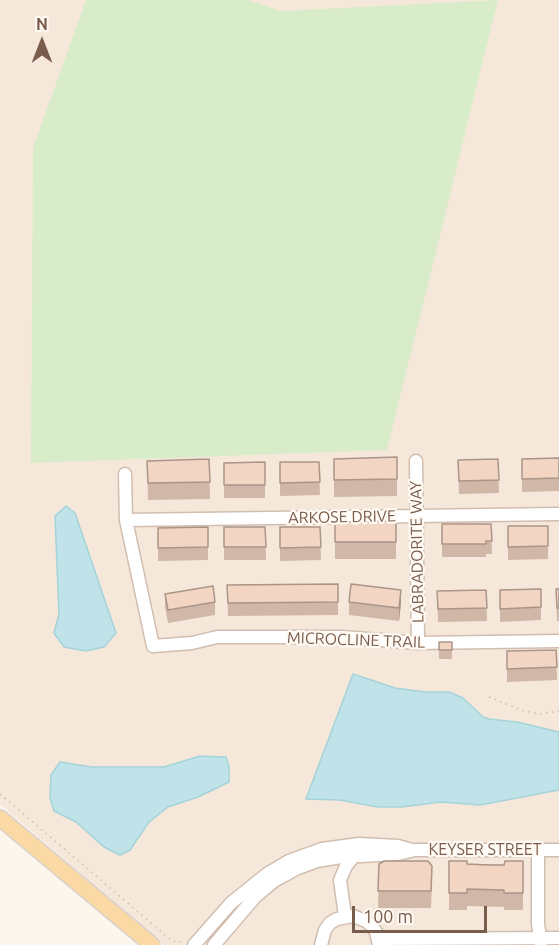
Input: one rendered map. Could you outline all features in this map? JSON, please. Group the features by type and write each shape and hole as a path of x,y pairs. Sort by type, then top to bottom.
{"main road":[{"path":"0,818 153,945"}],"street":[{"name":"LABRADORITE WAY","path":"416,461 418,643"},
{"path":"125,474 126,520"},
{"name":"ARKOSE DRIVE","path":"126,520 559,514"},
{"name":"MICROCLINE TRAIL","path":"126,520 153,646 192,644 217,637 342,637 418,643 559,641"},
{"name":"KEYSER STREET","path":"194,945 231,903 245,891 278,867 300,856 322,849 348,844 398,846 412,850 559,850"},
{"name":"KEYSER STREET","path":"214,945 264,889 286,875 317,861 354,856 398,855 412,850"},
{"path":"538,850 538,924 541,941"},
{"path":"345,916 340,880 346,866 354,856"},
{"path":"317,861 330,869 340,880"},
{"path":"321,945 325,930 330,923 345,916 353,916 366,921 372,926 379,942 541,941 559,938"}],"path":[{"path":"489,697 524,711 540,714 559,711"},
{"path":"0,794 172,941 182,942 183,945"}],"shaded area":[{"path":"0,0 559,0 559,945 164,945 0,804"}],"green space":[{"path":"86,0 248,0 281,11 498,0 387,450 31,463 33,148"}],"water":[{"path":"66,506 75,513 116,633 104,647 86,651 64,647 54,633 59,614 55,516"},
{"path":"353,674 395,688 449,692 463,698 483,717 559,732 559,790 480,805 441,802 401,807 378,807 340,800 306,799"},
{"path":"200,756 226,757 229,782 198,797 168,807 149,822 130,850 120,855 104,847 76,822 54,811 50,798 51,775 60,762 92,767 164,767"}],"building":[{"path":"397,457 397,479 334,480 334,459"},
{"path":"559,458 559,478 522,479 522,459"},
{"path":"209,459 210,482 148,483 147,461"},
{"path":"498,459 499,480 459,481 458,460"},
{"path":"265,462 265,485 224,485 224,463"},
{"path":"280,462 319,462 320,482 280,483"},
{"path":"396,521 396,542 335,542 335,522"},
{"path":"442,524 491,524 492,541 486,541 486,544 442,544"},
{"path":"508,526 548,526 548,546 508,547"},
{"path":"208,527 208,547 158,548 158,528"},
{"path":"224,527 265,527 266,547 224,547"},
{"path":"280,527 320,527 321,547 280,548"},
{"path":"338,584 338,602 228,603 227,585"},
{"path":"351,584 401,590 399,608 349,602"},
{"path":"213,586 215,602 168,610 165,594"},
{"path":"541,589 541,607 500,609 500,590"},
{"path":"556,589 559,589 559,608 557,608"},
{"path":"486,590 487,608 438,609 437,591"},
{"path":"439,642 452,642 452,650 439,650"},
{"path":"556,650 557,667 507,669 507,651"},
{"path":"384,861 428,861 432,866 431,891 378,891 379,864"},
{"path":"449,861 504,865 505,861 523,861 523,893 467,889 467,893 449,893"}]}
